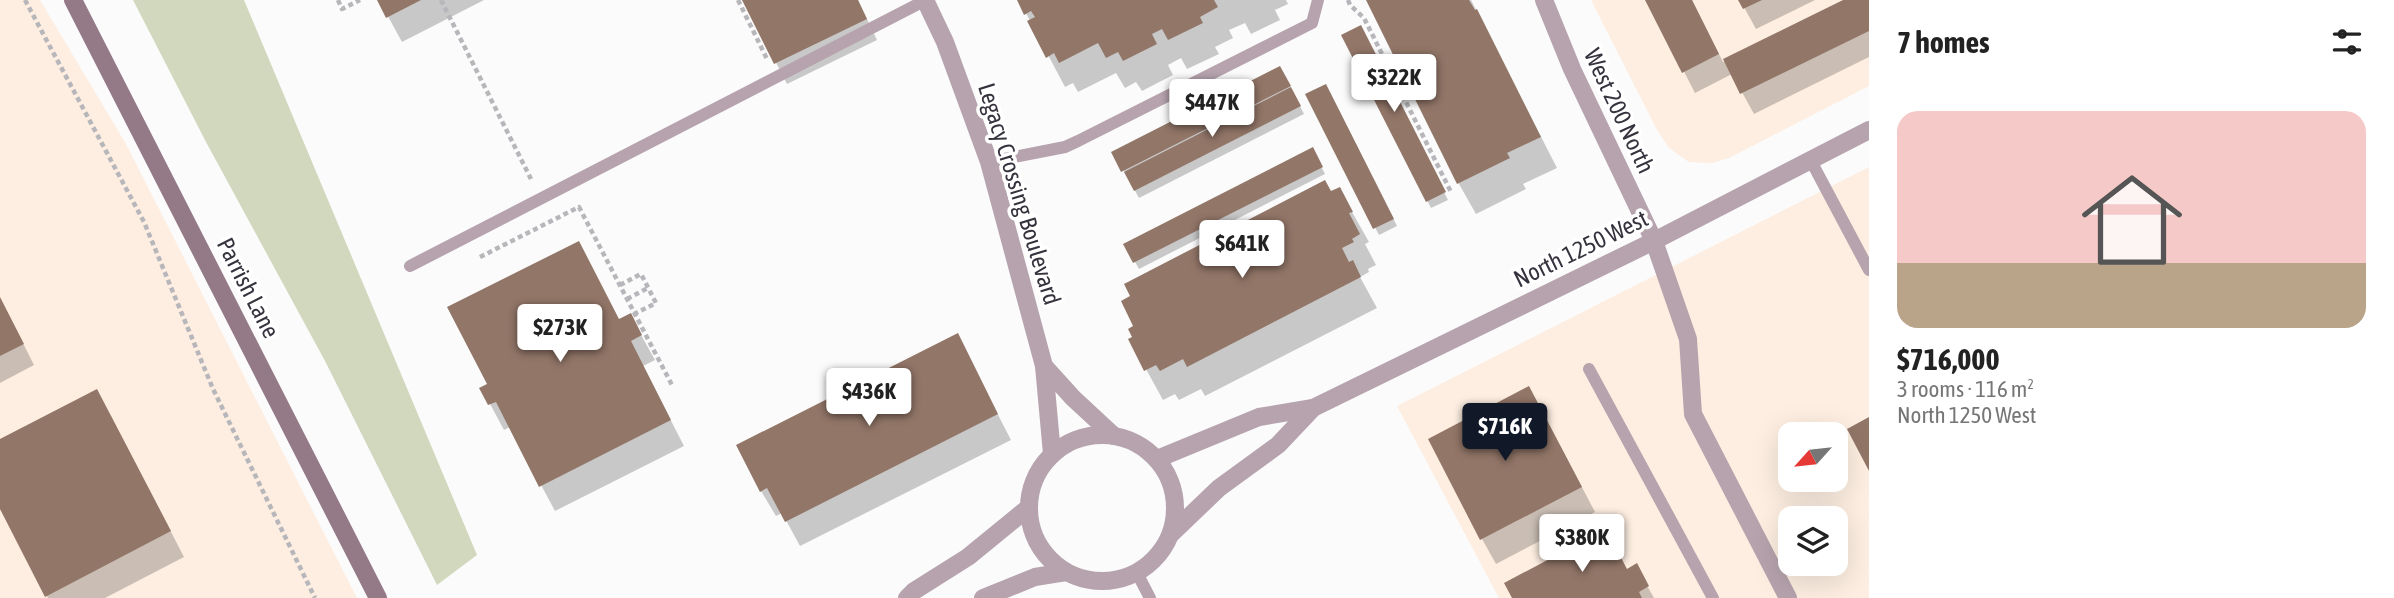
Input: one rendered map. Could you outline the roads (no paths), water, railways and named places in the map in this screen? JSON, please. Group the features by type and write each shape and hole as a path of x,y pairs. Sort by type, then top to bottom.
{"main road":[{"name":"Parrish Lane","path":"73,0 378,598"}],"street":[{"name":"Legacy Crossing Boulevard","path":"926,0 945,42 989,162 1044,366 1052,454"},
{"name":"West 200 North","path":"1544,0 1572,69 1654,241 1688,339 1693,414 1788,598"},
{"name":"North 1250 West","path":"1157,459 1259,417 1313,408 1654,241 1869,131"},
{"path":"1044,366 1073,398 1114,436"},
{"name":"North 1250 West","path":"1171,534 1219,488 1278,445 1313,408"},
{"path":"1097,435 1114,436 1145,449 1157,459 1173,492 1175,517 1171,534 1157,557 1137,573 1115,580 1088,580 1066,572 1046,555 1031,526 1028,508 1035,478 1052,454 1066,444 1097,435"},
{"path":"907,598 968,557 1028,508"},
{"path":"983,598 1035,577 1066,572"}],"lane":[{"path":"410,265 926,0"},
{"path":"989,162 1065,147 1078,141 1312,23 1318,0"},
{"path":"1810,159 1869,270"},
{"path":"1589,369 1713,598"},
{"path":"1137,573 1150,598"}]}
